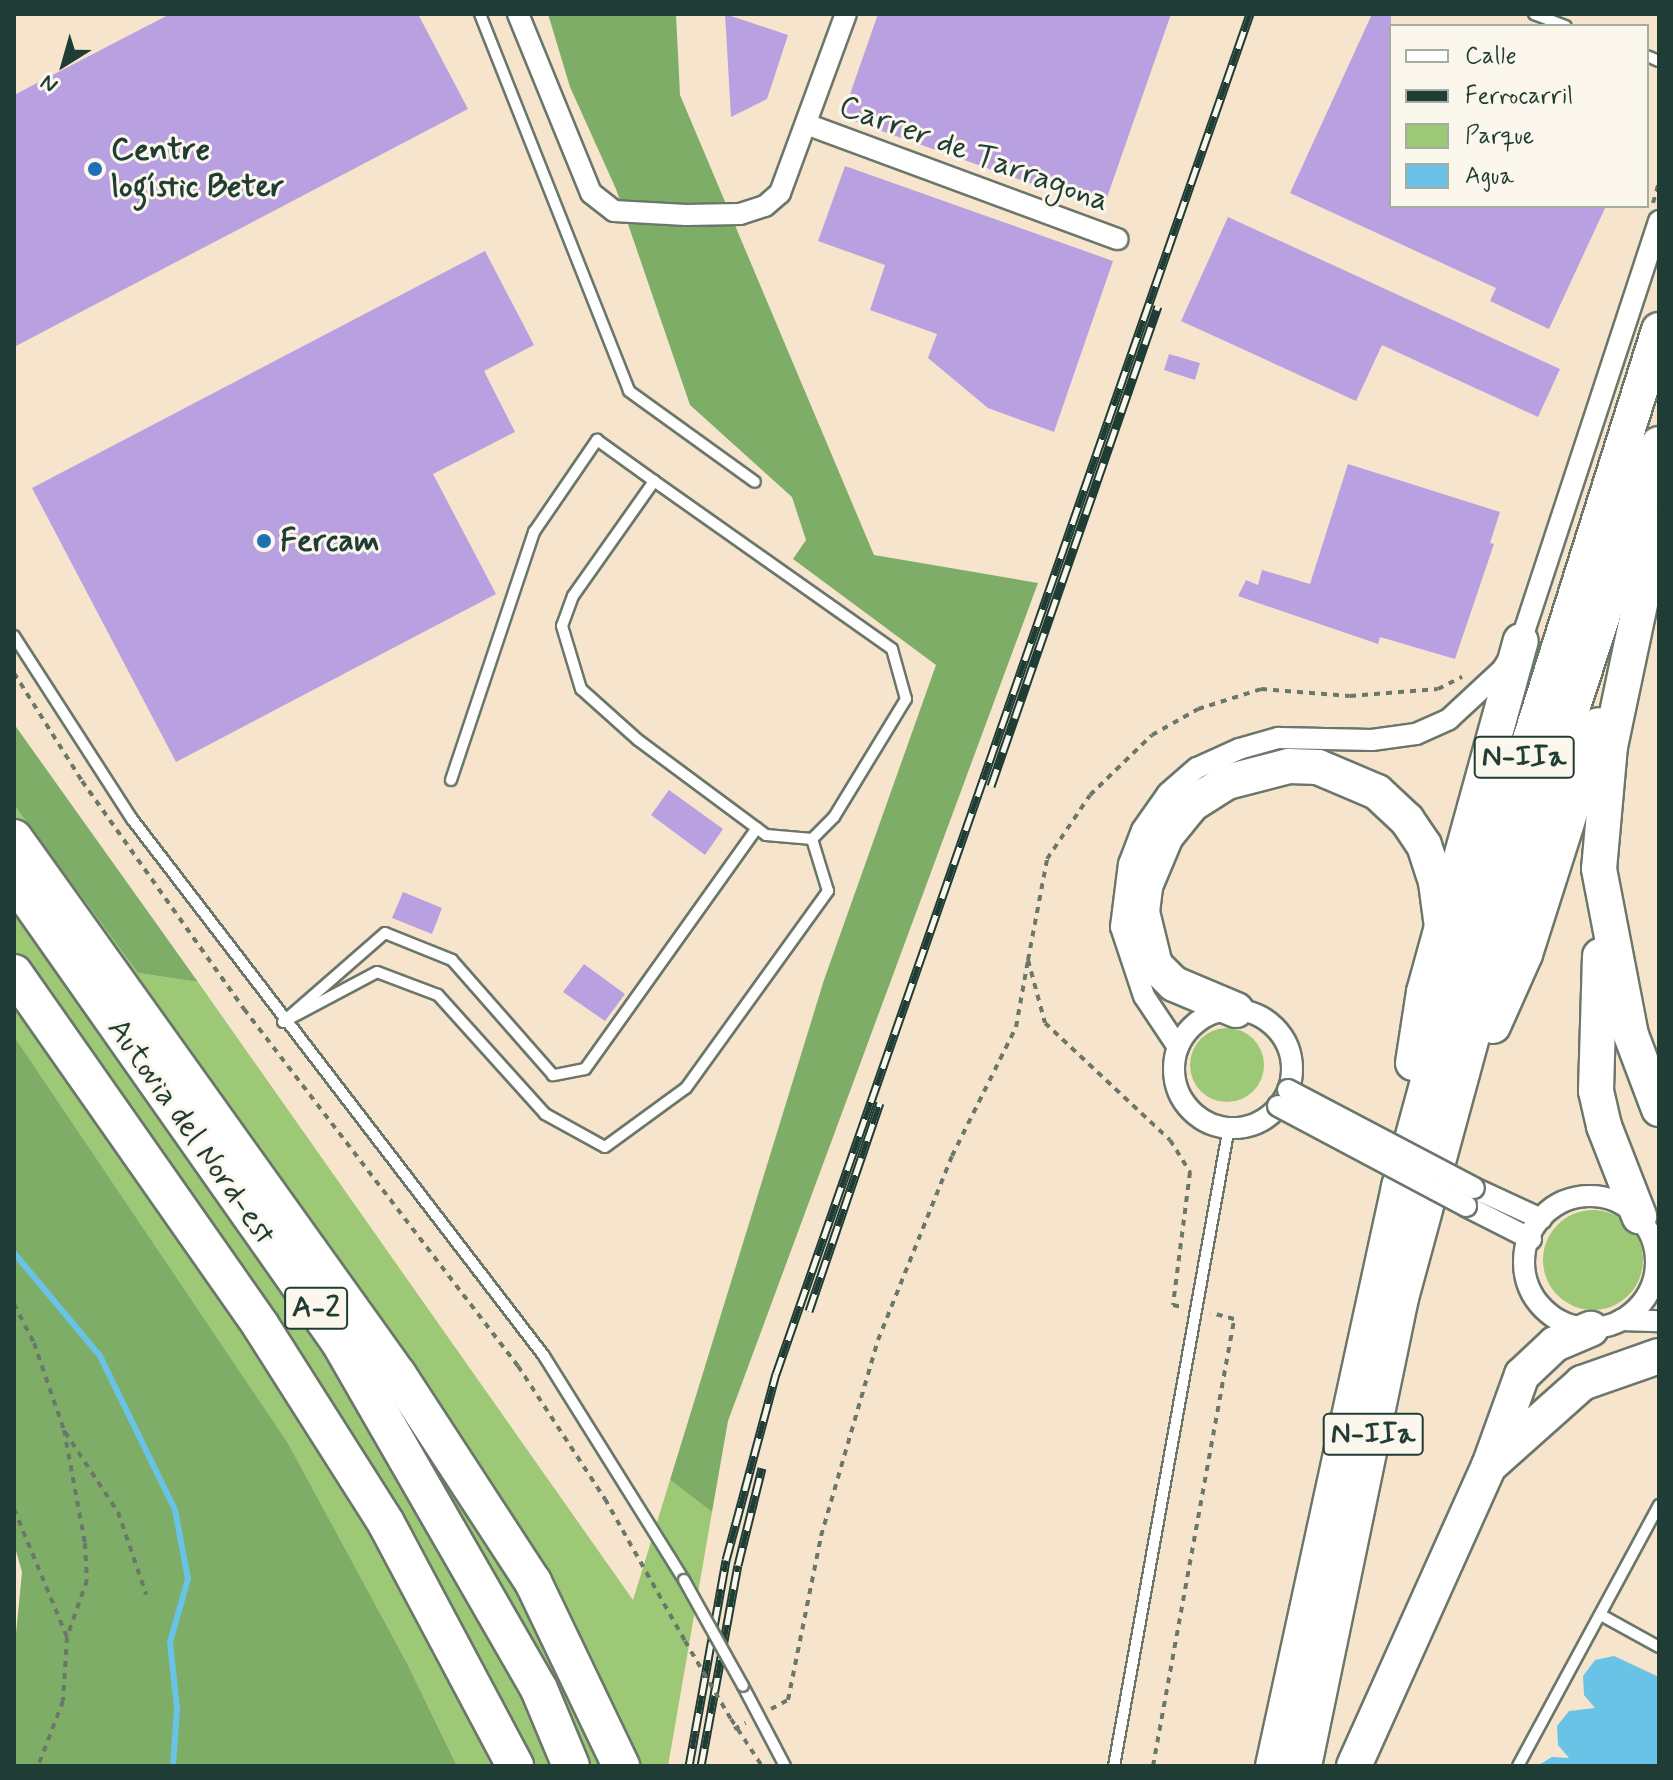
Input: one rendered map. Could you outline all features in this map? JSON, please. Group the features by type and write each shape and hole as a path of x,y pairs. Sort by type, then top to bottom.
{"highway":[{"name":"N-IIa","path":"1273,1766 1399,1187 1464,949 1659,330"},
{"name":"N-IIa","path":"1304,1766 1401,1298 1507,908 1659,444"},
{"path":"1639,1216 1604,1126 1596,1091 1602,892 1601,807 1653,562 1642,498"},
{"path":"1453,1105 1525,954 1592,739 1634,640"},
{"path":"1399,1187 1424,992 1521,641"},
{"path":"1236,1010 1174,984 1155,965 1142,912 1145,886 1166,836 1192,804 1227,782 1289,766 1318,767 1377,792 1407,820 1424,845 1436,882 1442,927"},
{"path":"14,838 398,1375 533,1582 621,1766"},
{"name":"Autovia del Nord-est","path":"14,879 340,1343 539,1689 571,1766"},
{"path":"1602,892 1631,1035 1659,1109"},
{"name":"Autovia del Nord-est","path":"14,973 292,1376 386,1523 515,1766"},
{"path":"1354,1766 1489,1466 1522,1375 1555,1344 1606,1325"},
{"path":"1489,1466 1582,1383 1659,1356"},
{"path":"398,1375 528,1600 605,1766"},
{"path":"292,1376 491,1766"}],"street":[{"path":"518,14 582,178 591,193 614,211 740,214 765,206 780,193 809,125 846,14"},
{"name":"Carrer de Tarragona","path":"809,125 1118,239"},
{"path":"1178,1047 1144,996 1121,927 1129,864 1142,830 1168,793 1197,768 1278,738 1372,740 1416,734 1449,719 1479,696 1521,641 1659,221"},
{"path":"1236,1010 1265,1020 1277,1030 1291,1059 1283,1098 1258,1122 1229,1127 1198,1116 1181,1096 1174,1071 1178,1047 1205,1015 1236,1010"},
{"path":"1283,1098 1470,1197 1531,1239"},
{"path":"1606,1325 1647,1291 1657,1257 1639,1216 1616,1200 1589,1195 1562,1202 1541,1219 1524,1261 1531,1294 1561,1321 1606,1325 1659,1321"},
{"path":"1470,1197 1541,1219"}],"lane":[{"path":"480,14 629,391 755,482"},
{"path":"1534,14 1561,24"},
{"path":"451,780 534,532 597,440 892,649 906,699 834,817 812,839 766,835 638,740 581,689 562,626 573,596 654,481"},
{"path":"14,636 132,819 283,1022 544,1356 684,1580 762,1714 785,1766"},
{"path":"283,1022 385,933 452,960 553,1075 585,1069 757,828"},
{"path":"283,1022 377,972 438,995 545,1114 605,1147 686,1088 828,891 812,839"},
{"path":"1114,1766 1229,1127"},
{"path":"1518,1766 1659,1505"},
{"path":"1601,1615 1659,1647"}],"path":[{"path":"14,673 82,781 244,1009 518,1366 605,1499 734,1729 762,1766"},
{"path":"734,1729 788,1700 821,1536 878,1340 952,1156 1016,1027 1028,960 1045,1023 1170,1140 1190,1172 1173,1305 1234,1319 1153,1766"},
{"path":"14,1304 34,1343 64,1430 87,1580 67,1637 63,1701 38,1766"},
{"path":"64,1430 118,1512 146,1594"},
{"path":"14,1509 67,1637"}],"green space":[{"path":"548,14 676,14 680,95 874,555 1038,583 728,1421 712,1512 670,1480 824,980 936,665 793,559 806,540 792,497 690,405 616,189 570,87"},
{"path":"14,724 198,982 138,973 14,805"},
{"path":"14,805 138,973 198,982 633,1600 670,1480 712,1512 668,1766 457,1766 407,1663 288,1443 14,1036"},
{"path":"1227,1028 1248,1034 1258,1044 1264,1065 1258,1086 1248,1096 1227,1102 1206,1096 1196,1086 1190,1065 1196,1044 1206,1034"},
{"path":"14,1036 288,1443 407,1663 457,1766 14,1766 14,1654 22,1572 14,1544"},
{"path":"1593,1210 1621,1218 1635,1232 1643,1260 1635,1288 1621,1302 1593,1310 1565,1302 1551,1288 1543,1260 1551,1232 1565,1218"}],"water":[{"path":"1614,1656 1659,1677 1659,1766 1537,1766 1552,1757 1569,1758 1558,1745 1557,1726 1569,1711 1595,1708 1584,1695 1583,1676 1595,1660"}],"building":[{"path":"170,14 418,14 468,109 14,347 14,95"},
{"path":"725,14 788,35 767,99 731,117"},
{"path":"878,14 1171,14 1103,209 842,117"},
{"path":"1372,14 1391,14 1389,208 1605,208 1549,329 1490,301 1496,288 1290,193"},
{"path":"845,166 1113,261 1054,432 988,408 928,358 937,334 870,310 885,265 818,241"},
{"path":"1228,217 1560,369 1538,417 1382,345 1356,401 1181,321"},
{"name":"Fercam","path":"485,251 534,345 484,371 515,432 433,474 496,594 176,762 32,488"},
{"path":"1169,354 1200,363 1195,380 1164,370"},
{"path":"1348,464 1500,512 1490,543 1494,544 1455,659 1380,637 1378,644 1238,596 1246,580 1258,585 1262,570 1310,584"},
{"path":"669,790 723,829 705,855 651,815"},
{"path":"403,892 442,908 432,934 392,918"},
{"path":"584,964 625,994 605,1021 563,992"}],"waterway":[{"path":"14,1253 100,1356 175,1510 188,1579 170,1642 177,1709 173,1766"}],"railway":[{"path":"689,1766 726,1560 776,1374 1250,14"},
{"path":"991,786 1158,306"},
{"path":"809,1311 880,1103"},
{"path":"701,1766 738,1565 762,1468"}],"place":[{"name":"Centre logístic Beter","path":"95,169"},
{"name":"Fercam","path":"264,541"}]}
